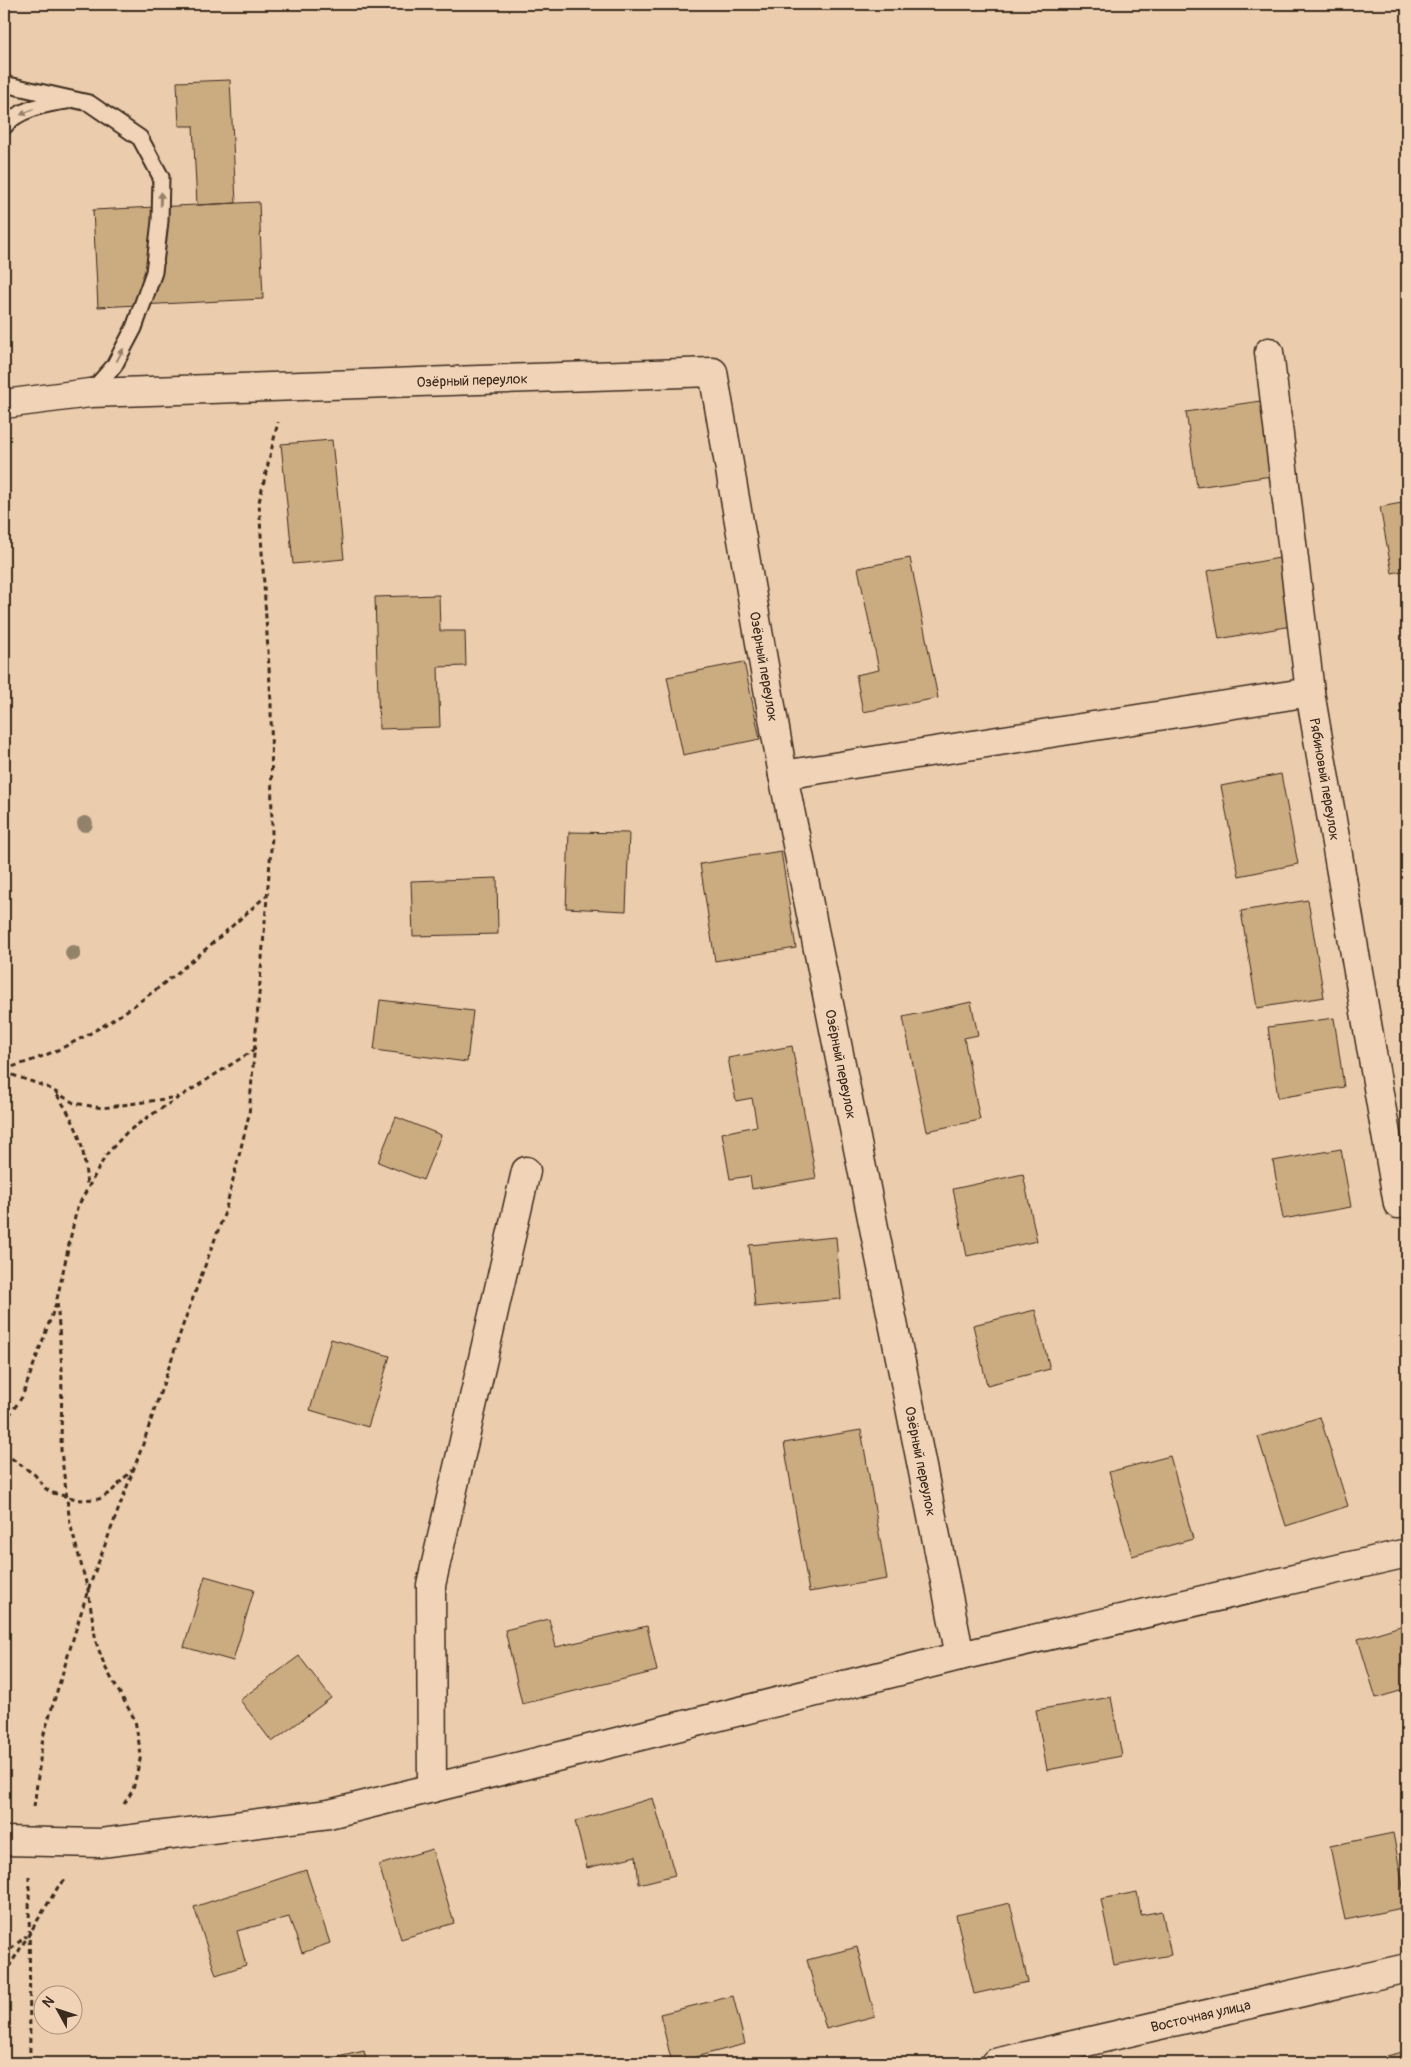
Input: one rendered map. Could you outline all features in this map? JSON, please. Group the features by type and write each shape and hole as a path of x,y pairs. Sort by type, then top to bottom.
{"street":[{"name":"Рябиновый переулок","path":"1269,352 1310,692 1398,1204"},
{"name":"Озёрный переулок","path":"4,404 90,393 713,372 783,775 960,1656"},
{"path":"783,775 1310,692"},
{"path":"432,1788 431,1585 526,1171"},
{"path":"16,1841 101,1843 329,1814 960,1656 1407,1553"},
{"name":"Восточная улица","path":"995,2063 1407,1968"}],"lane":[{"path":"4,84 89,103 140,138 162,177 160,221 154,272 134,328 114,366 90,393"},
{"path":"4,127 8,121 33,109 52,103 67,101 89,103"}],"path":[{"path":"30,2063 29,1933 16,1841 44,1737 88,1590 225,1212 248,1115 272,838 271,701 259,502 278,423 277,386"},
{"path":"4,1071 78,1041 135,1005 268,894"},
{"path":"4,1424 22,1397 57,1299 77,1208 106,1155 126,1132 254,1050"},
{"path":"4,1071 55,1092 74,1103 102,1108 181,1096"},
{"path":"55,1092 73,1118 83,1143 87,1187"},
{"path":"4,1976 58,1887 101,1843 133,1790 142,1755 135,1720 105,1666 96,1642 88,1590 70,1523 61,1451 62,1370 57,1299"},
{"path":"4,1454 35,1475 46,1489 80,1500 99,1499 111,1492 134,1467"},
{"path":"4,1955 29,1933"}],"building":[{"path":"230,80 236,203 197,205 193,126 179,126 177,82"},
{"path":"259,202 263,299 98,307 93,210"},
{"path":"1267,400 1278,475 1197,487 1186,412"},
{"path":"332,440 344,559 293,564 281,444"},
{"path":"1407,502 1407,570 1392,573 1380,507"},
{"path":"1285,557 1297,625 1219,639 1207,571"},
{"path":"910,558 938,698 863,712 856,675 879,670 858,568"},
{"path":"439,595 440,631 465,631 466,666 438,667 440,727 379,729 375,597"},
{"path":"744,662 760,739 683,755 667,677"},
{"path":"1407,702 1407,743 1400,704"},
{"path":"1281,774 1298,864 1239,876 1221,786"},
{"path":"569,832 629,833 626,911 566,908"},
{"path":"781,851 796,948 715,961 700,864"},
{"path":"497,878 498,934 413,936 411,881"},
{"path":"1308,900 1324,997 1257,1008 1241,911"},
{"path":"380,1000 473,1011 467,1062 374,1050"},
{"path":"971,1002 978,1035 964,1038 980,1120 927,1131 903,1017"},
{"path":"1334,1018 1344,1087 1278,1098 1268,1027"},
{"path":"792,1046 816,1178 752,1189 750,1176 730,1179 722,1133 757,1126 752,1098 736,1101 728,1058"},
{"path":"396,1117 441,1135 423,1180 378,1162"},
{"path":"1341,1149 1351,1207 1283,1219 1273,1161"},
{"path":"1023,1174 1037,1241 967,1256 953,1189"},
{"path":"836,1237 841,1299 755,1307 749,1245"},
{"path":"1035,1310 1050,1369 987,1385 973,1325"},
{"path":"331,1339 390,1356 368,1427 310,1410"},
{"path":"1320,1417 1348,1506 1286,1526 1258,1437"},
{"path":"861,1430 887,1579 809,1592 784,1443"},
{"path":"1170,1456 1193,1539 1132,1556 1109,1472"},
{"path":"205,1576 254,1590 233,1661 184,1647"},
{"path":"549,1619 556,1647 647,1626 657,1671 522,1704 505,1630"},
{"path":"1407,1624 1407,1689 1376,1698 1358,1639"},
{"path":"299,1656 331,1698 272,1742 240,1700"},
{"path":"1111,1697 1122,1756 1047,1770 1036,1710"},
{"path":"653,1798 675,1875 639,1884 636,1856 587,1868 575,1821"},
{"path":"1393,1833 1407,1907 1345,1920 1330,1846"},
{"path":"432,1849 454,1923 401,1939 379,1865"},
{"path":"306,1870 330,1943 302,1953 289,1917 237,1931 246,1965 216,1975 194,1907"},
{"path":"1137,1892 1141,1915 1162,1911 1171,1955 1114,1965 1101,1899"},
{"path":"1010,1903 1028,1982 974,1994 956,1915"},
{"path":"857,1947 875,2016 826,2029 807,1960"},
{"path":"733,1996 745,2044 672,2063 660,2014"},
{"path":"364,2051 367,2063 312,2063"},
{"path":"1407,2051 1407,2063 1389,2063 1387,2056"}]}
